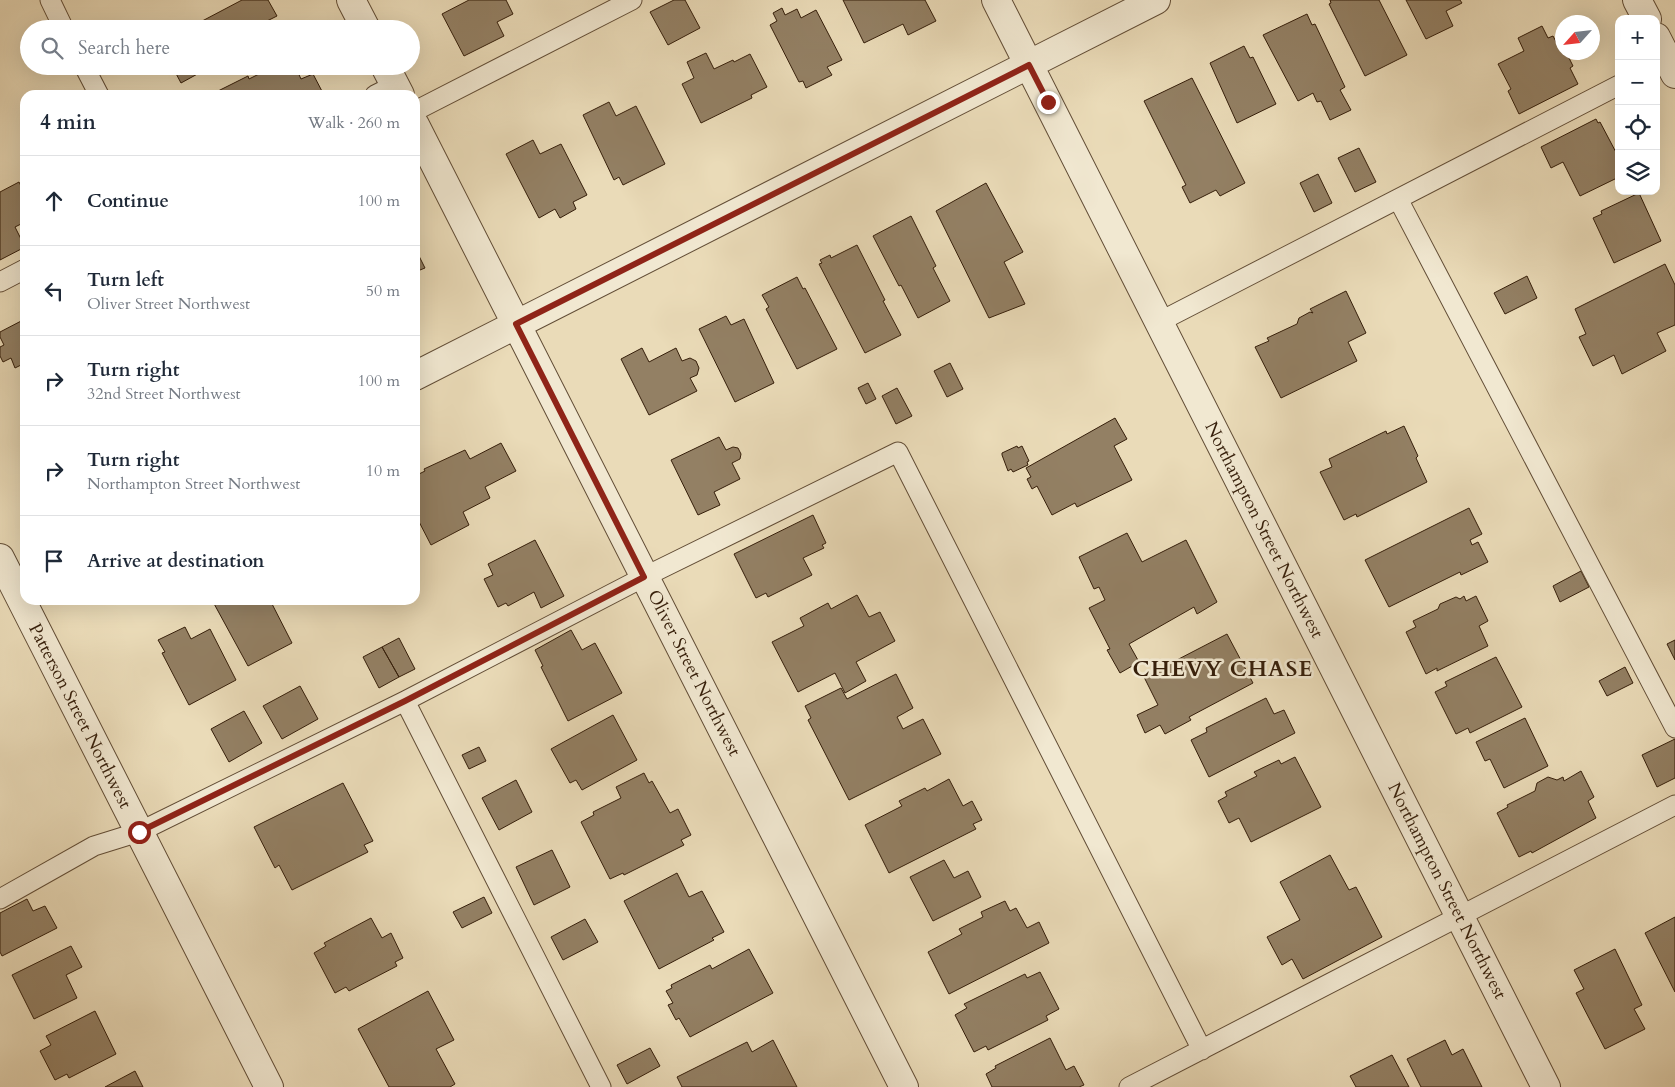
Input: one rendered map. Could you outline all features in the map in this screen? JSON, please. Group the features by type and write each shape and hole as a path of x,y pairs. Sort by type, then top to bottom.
{"street":[{"path":"351,0 361,20"},
{"name":"Northampton Street Northwest","path":"996,0 1546,1087"},
{"path":"420,373 1156,0"},
{"path":"1637,0 1645,15"},
{"name":"Oliver Street Northwest","path":"420,135 904,1087"},
{"name":"Patterson Street Northwest","path":"9,574 20,596"},
{"name":"Patterson Street Northwest","path":"25,605 269,1087"}],"lane":[{"path":"50,0 60,20"},
{"path":"420,108 632,0"},
{"path":"89,75 96,90"},
{"path":"1159,322 1615,87"},
{"path":"1398,199 1675,728"},
{"path":"0,282 20,272"},
{"path":"0,898 94,846 139,832 405,701 644,577 898,452 1202,1050"},
{"path":"405,701 601,1087"},
{"path":"1129,1087 1675,806"}],"building":[{"path":"242,0 268,0 277,16 269,20 204,20"},
{"path":"469,0 506,0 513,14 497,22 504,36 464,56 442,14"},
{"path":"674,0 685,0 700,28 668,45 650,12"},
{"path":"843,0 925,0 936,21 908,35 903,24 864,43"},
{"path":"1330,0 1379,0 1407,55 1365,76 1329,4 1331,3"},
{"path":"1406,0 1460,0 1462,3 1446,11 1453,26 1426,39"},
{"path":"782,8 785,15 797,9 801,18 816,10 842,60 827,67 832,75 806,88 803,81 799,82 770,25 777,21 773,13"},
{"path":"1307,14 1312,25 1315,24 1345,87 1340,90 1351,110 1330,120 1321,101 1317,102 1313,93 1298,101 1263,35"},
{"path":"1542,26 1548,38 1553,36 1555,40 1555,60 1570,60 1573,66 1570,68 1578,84 1519,114 1508,91 1511,89 1498,64 1524,51 1518,38"},
{"path":"1244,46 1250,58 1253,57 1276,104 1237,123 1210,63"},
{"path":"706,53 714,69 750,54 767,87 751,95 752,98 701,123 682,84 694,78 687,62"},
{"path":"177,75 196,75 181,83"},
{"path":"257,75 299,75 301,79 314,75 321,90 220,90 248,76 249,79"},
{"path":"1192,78 1245,183 1220,196 1216,190 1190,203 1182,187 1186,185 1144,101"},
{"path":"609,102 616,116 636,106 665,164 623,185 619,177 614,180 583,115"},
{"path":"1596,119 1598,123 1600,122 1615,150 1615,179 1580,196 1563,162 1551,168 1541,147"},
{"path":"533,140 540,154 561,144 587,195 573,202 576,209 560,218 555,209 539,218 506,154"},
{"path":"1359,148 1376,182 1355,192 1338,158"},
{"path":"1318,174 1332,203 1314,212 1300,183"},
{"path":"19,182 20,184 20,224 15,227 20,237 20,250 0,260 0,192"},
{"path":"986,183 1023,252 1004,262 1025,304 989,318 936,211"},
{"path":"1635,195 1640,195 1661,241 1614,263 1593,218 1602,214 1601,211"},
{"path":"911,216 936,266 933,268 950,301 918,318 873,236"},
{"path":"857,245 901,335 865,353 819,264 822,263 820,260 830,255 831,258"},
{"path":"420,258 425,268 420,270"},
{"path":"1665,264 1675,285 1675,325 1657,333 1666,351 1622,374 1614,355 1593,366 1579,337 1586,334 1575,309"},
{"path":"1527,276 1537,298 1505,314 1494,293"},
{"path":"797,277 803,289 805,288 837,349 797,369 766,309 769,307 762,295"},
{"path":"1346,291 1366,333 1348,342 1357,361 1281,398 1255,347 1269,341 1267,338 1297,324 1299,318 1310,312 1313,313 1310,309"},
{"path":"726,316 731,325 744,319 774,383 735,402 699,329"},
{"path":"20,322 20,366 15,368 11,358 3,362 0,356 0,347 4,345 0,332"},
{"path":"642,348 649,362 676,348 682,361 690,358 696,361 699,368 697,375 690,378 697,391 649,415 621,359"},
{"path":"950,363 963,389 947,397 934,371"},
{"path":"868,383 876,399 866,404 858,388"},
{"path":"897,388 912,416 896,424 882,396"},
{"path":"1115,418 1127,439 1114,446 1132,480 1077,507 1075,503 1052,515 1037,486 1032,489 1027,479 1031,477 1026,468"},
{"path":"1404,426 1418,456 1416,458 1427,482 1357,517 1356,514 1344,520 1320,472 1332,467 1329,459 1386,431 1387,434"},
{"path":"719,437 726,450 733,447 738,448 741,454 740,459 732,463 740,479 714,492 720,505 698,515 671,460"},
{"path":"501,443 516,471 485,487 490,498 463,512 469,525 431,545 420,524 420,474 425,471 424,469 465,450 470,459"},
{"path":"1017,446 1018,448 1022,446 1029,461 1027,462 1028,465 1013,472 1011,469 1008,471 1002,453"},
{"path":"1469,508 1482,534 1470,540 1472,545 1478,542 1488,562 1461,575 1460,572 1389,607 1365,560"},
{"path":"813,515 826,543 822,545 824,548 803,558 812,575 768,597 766,593 756,598 734,554"},
{"path":"1127,533 1142,562 1186,540 1217,602 1197,614 1194,607 1129,644 1139,662 1120,673 1107,650 1110,649 1089,608 1105,600 1099,587 1094,589 1079,557"},
{"path":"535,540 564,596 541,608 534,592 508,606 506,603 498,607 484,579 493,575 488,564"},
{"path":"1581,571 1589,587 1560,602 1553,586"},
{"path":"857,595 869,617 880,612 895,641 856,662 866,681 845,693 835,673 798,692 772,642 804,626 800,618 828,603 831,609"},
{"path":"1464,596 1466,601 1476,596 1488,621 1479,626 1488,646 1437,671 1437,668 1426,674 1406,632 1416,627 1413,621 1438,609 1440,604 1456,597 1460,599"},
{"path":"215,605 273,605 292,643 248,666"},
{"path":"185,627 191,639 210,629 236,680 189,705 162,653 165,652 158,640"},
{"path":"571,630 582,650 595,643 622,693 568,721 541,667 543,666 535,650"},
{"path":"1227,634 1253,683 1189,717 1191,720 1165,734 1160,725 1145,733 1137,715 1158,705 1144,677"},
{"path":"399,638 415,669 399,677 382,647"},
{"path":"1675,640 1675,660 1667,644"},
{"path":"382,647 399,677 379,688 363,657"},
{"path":"1496,657 1522,707 1470,733 1468,728 1456,734 1435,692 1447,686 1445,682"},
{"path":"1625,667 1633,683 1607,696 1599,681"},
{"path":"896,674 913,708 897,717 903,729 923,719 941,754 849,800 808,720 811,718 805,706 841,688 847,699"},
{"path":"300,686 318,719 282,739 263,706"},
{"path":"1266,698 1274,714 1284,710 1295,733 1209,777 1191,740 1207,732 1206,728"},
{"path":"244,711 262,743 229,762 211,729"},
{"path":"613,715 637,760 582,790 576,780 570,783 551,749"},
{"path":"1525,718 1548,766 1504,788 1490,759 1485,761 1476,742"},
{"path":"1675,739 1675,778 1657,787 1642,755"},
{"path":"479,747 486,761 469,769 462,755"},
{"path":"1295,757 1321,807 1251,842 1239,818 1229,823 1218,801 1227,796 1225,792 1257,776 1254,772 1279,760 1281,764"},
{"path":"1581,771 1594,797 1588,801 1596,818 1532,853 1531,851 1519,857 1497,813 1508,807 1507,805 1535,791 1537,783 1548,777 1557,780 1563,777 1564,781"},
{"path":"644,773 649,783 652,781 670,813 678,809 691,835 681,840 684,845 624,875 623,873 610,879 581,822 594,815 593,812 621,798 616,787"},
{"path":"949,779 963,806 972,801 982,820 973,824 976,829 889,873 865,825 902,806 899,801 925,788 927,791"},
{"path":"516,780 532,812 499,830 482,798"},
{"path":"343,783 373,841 364,845 368,852 292,890 279,865 275,868 254,827"},
{"path":"552,850 570,887 534,905 516,867"},
{"path":"1330,855 1349,890 1356,887 1382,937 1303,979 1292,959 1282,965 1267,937 1300,920 1280,882"},
{"path":"944,860 954,878 968,871 981,897 933,921 910,877"},
{"path":"677,873 689,897 702,891 724,932 712,938 714,940 659,969 624,901"},
{"path":"484,897 492,913 462,928 453,912"},
{"path":"27,899 33,911 45,906 57,928 2,956 0,952 0,913"},
{"path":"1005,901 1010,911 1016,908 1027,928 1039,922 1049,943 949,994 928,952 962,934 959,929 983,917 981,912"},
{"path":"1675,917 1675,992 1645,933"},
{"path":"371,918 382,938 391,933 403,958 395,962 397,966 349,991 346,987 335,993 314,953 326,946 324,943"},
{"path":"585,919 598,942 563,960 551,937"},
{"path":"71,946 82,967 66,975 77,998 34,1019 12,975"},
{"path":"749,949 773,993 690,1037 679,1018 676,1020 668,1005 673,1003 666,991 672,988 671,985 710,965 712,969"},
{"path":"1615,949 1642,1005 1634,1009 1645,1029 1605,1049 1576,993 1584,989 1574,970"},
{"path":"1040,972 1059,1009 1046,1016 1048,1020 988,1050 986,1046 974,1052 955,1015 967,1008 964,1004 1025,974 1027,978"},
{"path":"428,991 454,1040 436,1049 455,1084 450,1087 389,1087 358,1029"},
{"path":"95,1011 116,1054 69,1078 67,1074 55,1080 40,1051 51,1045 46,1036"},
{"path":"1050,1038 1066,1070 1074,1066 1084,1085 1079,1087 992,1087 986,1074 996,1068 995,1066"},
{"path":"773,1040 797,1087 682,1087 677,1077 747,1042 752,1052"},
{"path":"1445,1040 1452,1055 1463,1049 1482,1087 1421,1087 1407,1059"},
{"path":"650,1048 660,1066 627,1084 617,1065"},
{"path":"1392,1055 1409,1087 1356,1087 1350,1076"},
{"path":"135,1071 143,1087 105,1087"}],"district":[{"name":"CHEVY CHASE","path":"1223,669"}],"route":[{"path":"139,832 405,701 644,577 516,324 1029,65 1048,102"}]}
